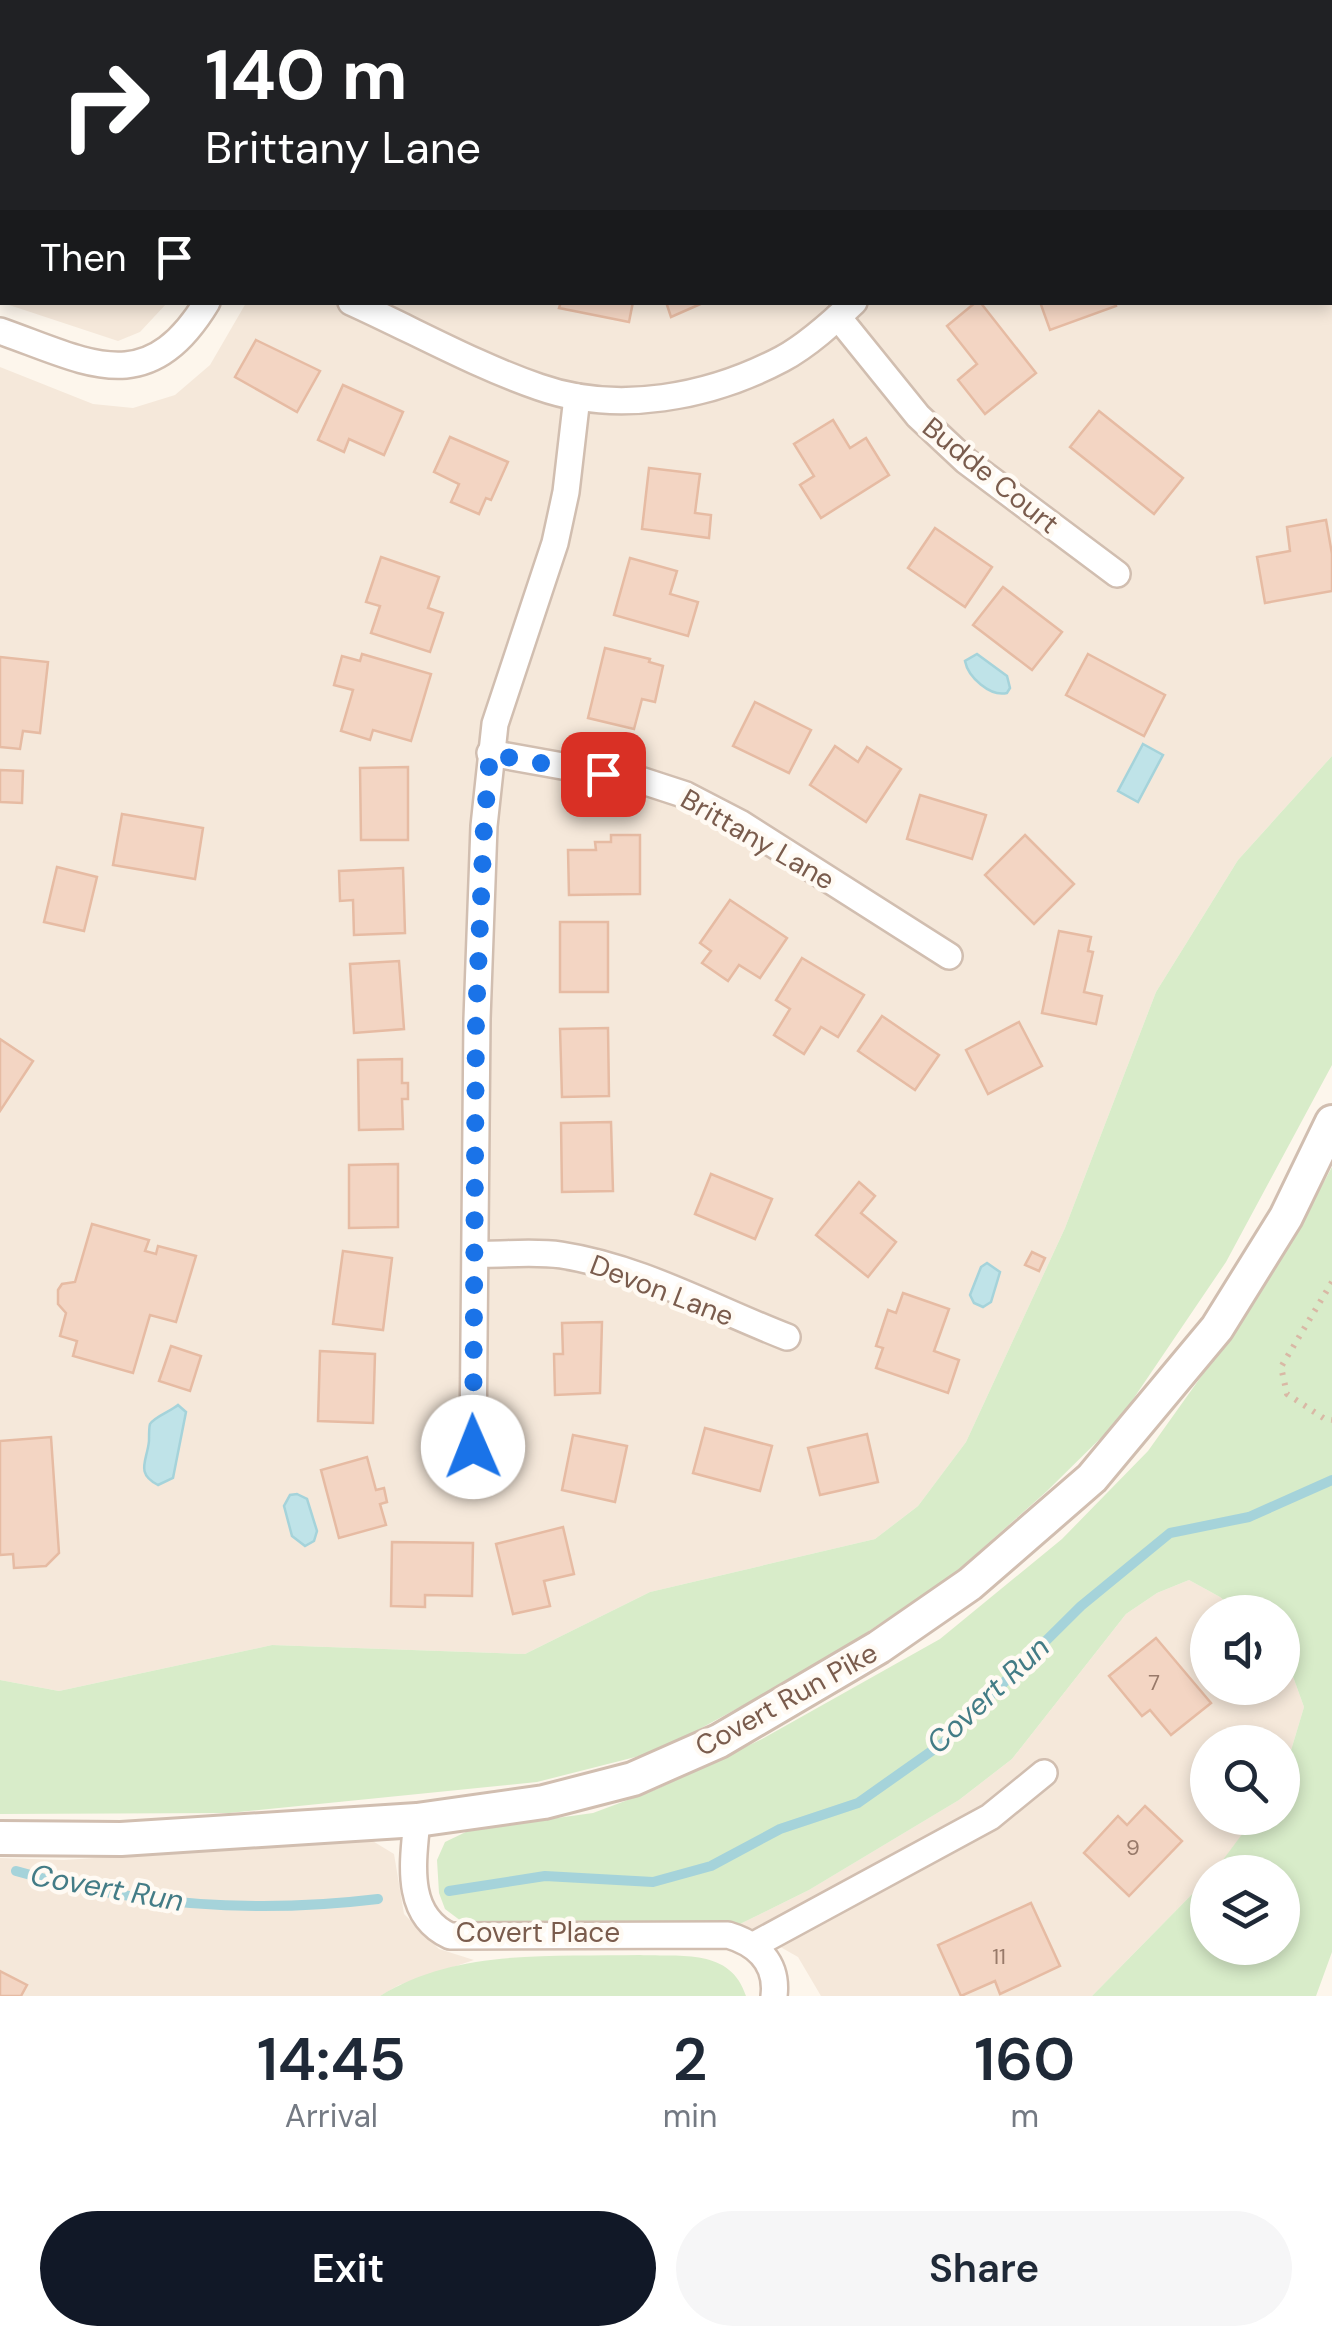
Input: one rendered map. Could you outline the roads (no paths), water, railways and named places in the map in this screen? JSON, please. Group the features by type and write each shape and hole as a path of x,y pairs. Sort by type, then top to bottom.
{"street":[{"path":"0,331 91,362 133,366 170,350 205,305"},
{"path":"358,305 539,387 577,397 617,400 686,395 738,381 785,358 846,310"},
{"name":"Budde Court","path":"846,310 918,416 966,461 1117,574"},
{"path":"473,1447 476,1019 490,754 495,724 554,543 566,492 577,397"},
{"name":"Brittany Lane","path":"490,754 640,780 686,795 740,823 949,956"},
{"name":"Covert Run Pike","path":"0,1838 121,1839 417,1820 544,1802 633,1779 719,1741 879,1647 970,1584 1092,1478 1217,1328 1286,1216 1332,1122"},
{"name":"Devon Lane","path":"475,1254 556,1255 586,1260 634,1274 786,1337"},
{"path":"774,1996 776,1980 754,1946 990,1817 1044,1773"},
{"name":"Covert Place","path":"417,1820 412,1874 417,1901 434,1928 450,1936 688,1932 728,1935 754,1946"}],"water":[{"path":"977,654 1007,676 1007,693 987,689 970,673 965,661"},
{"path":"1143,744 1163,755 1138,802 1118,791"},
{"path":"987,1263 1000,1272 991,1302 983,1307 974,1303 970,1295 981,1267"},
{"path":"178,1405 186,1412 173,1478 158,1485 147,1476 144,1466 150,1424"},
{"path":"290,1495 307,1499 317,1531 314,1541 305,1546 292,1536 284,1506"}],"waterway":[{"name":"Covert Run","path":"449,1891 545,1876 653,1882 711,1866 780,1829 858,1803 943,1743 1081,1606 1170,1533 1249,1517 1332,1480"},
{"name":"Covert Run","path":"16,1871 106,1892 195,1904 286,1906 378,1899"}]}
